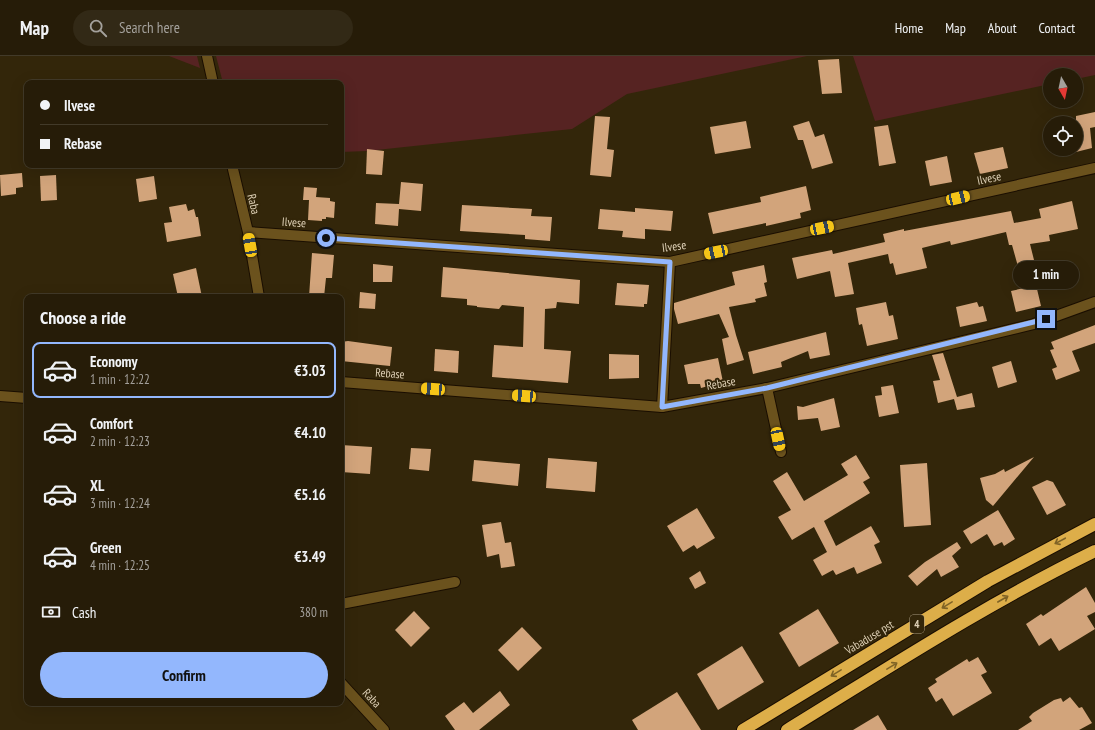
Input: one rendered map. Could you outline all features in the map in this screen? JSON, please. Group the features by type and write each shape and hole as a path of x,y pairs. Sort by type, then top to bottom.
{"highway":[{"name":"Vabaduse pst","path":"743,730 988,581 1095,524"},
{"name":"4","path":"787,730 953,628 1048,574 1095,551"}],"street":[{"path":"207,56 212,80"},
{"name":"Raba","path":"233,168 248,232 258,294"},
{"name":"Ilvese","path":"248,232 670,262 1095,168"},
{"path":"662,407 670,262"},
{"name":"Rebase","path":"344,382 662,407 767,388 1034,324 1095,302"},
{"path":"767,388 781,452"},
{"path":"0,396 24,398"},
{"path":"344,603 455,582"},
{"name":"Raba","path":"344,686 384,730"}],"shaded area":[{"path":"169,56 197,56 200,68"},
{"path":"216,56 807,56 627,94 572,129 367,151 344,152 344,80 222,80"},
{"path":"853,56 1095,56 1095,75 1083,78 1083,68 1043,68 1043,85 875,121"}],"building":[{"path":"839,59 842,93 822,94 818,60"},
{"path":"1095,112 1095,127 1090,128 1092,148 1083,150 1083,116 1076,116"},
{"path":"595,116 610,117 607,149 614,150 611,177 590,175"},
{"path":"746,121 751,148 715,154 710,127"},
{"path":"809,121 815,137 824,134 833,163 812,169 803,140 798,140 793,126"},
{"path":"888,125 896,163 879,166 874,127"},
{"path":"1003,147 1008,168 980,174 974,153"},
{"path":"367,149 384,151 382,175 366,174"},
{"path":"947,156 952,182 930,186 925,161"},
{"path":"22,173 23,187 16,188 16,194 1,196 0,175"},
{"path":"56,175 57,200 41,201 40,176"},
{"path":"154,176 157,199 139,202 136,179"},
{"path":"401,182 423,184 421,211 399,209 398,226 375,224 376,203 399,204"},
{"path":"806,186 811,210 800,213 801,218 766,226 766,223 713,234 708,213 761,202 760,197"},
{"path":"304,187 317,188 316,197 330,198 330,201 335,202 334,218 326,217 326,219 322,219 322,221 308,220 309,200 303,200"},
{"path":"1072,201 1078,229 1049,235 1050,241 1030,244 1037,272 1055,268 1059,285 1037,289 1041,306 1016,312 1011,291 1024,288 1012,245 1009,245 1006,232 951,245 950,241 922,248 927,268 896,275 893,263 890,264 888,254 848,263 854,294 835,297 830,271 797,279 792,258 832,250 833,254 885,242 883,234 904,229 904,231 1011,211 1014,223 1041,218 1039,209"},
{"path":"186,204 188,211 194,209 196,217 198,217 201,236 167,242 164,223 172,222 169,207"},
{"path":"462,205 532,209 531,216 552,217 550,241 525,239 525,235 460,231"},
{"path":"635,208 673,211 671,231 645,229 645,239 622,237 623,231 598,229 600,209 635,212"},
{"path":"312,253 334,255 332,278 326,278 324,294 309,294"},
{"path":"373,264 393,266 392,282 373,282"},
{"path":"764,265 767,282 764,283 767,296 755,299 756,302 729,307 744,360 727,365 722,339 729,337 719,314 678,324 674,303 735,285 732,272"},
{"path":"443,267 580,280 579,304 557,302 556,308 545,309 544,349 571,351 568,383 492,377 494,345 523,347 524,307 502,305 499,309 477,307 467,305 467,299 441,297"},
{"path":"196,268 201,294 177,294 173,274"},
{"path":"617,283 649,285 647,304 644,304 644,307 615,305"},
{"path":"360,292 376,294 375,309 359,308"},
{"path":"886,302 889,316 893,315 898,339 867,346 862,324 859,325 856,308"},
{"path":"977,302 979,307 983,306 987,321 960,327 956,307"},
{"path":"1095,325 1095,343 1072,351 1080,371 1056,380 1052,369 1057,367 1050,350 1054,349 1051,342"},
{"path":"826,332 830,355 810,359 808,351 781,362 782,367 753,374 748,352"},
{"path":"344,342 392,347 390,366 344,361"},
{"path":"435,349 459,351 458,373 434,371"},
{"path":"943,353 957,397 972,393 975,407 957,410 954,399 938,403 933,381 940,380 932,355"},
{"path":"609,354 639,355 639,378 609,379"},
{"path":"718,358 723,382 701,388 700,384 688,384 684,365"},
{"path":"1011,361 1017,382 998,388 992,367"},
{"path":"893,385 899,413 879,417 875,396 882,395 881,387"},
{"path":"834,398 840,427 821,431 818,418 798,420 797,406 803,407"},
{"path":"344,445 372,447 370,474 344,472"},
{"path":"411,448 431,449 429,471 409,469"},
{"path":"856,455 870,478 863,482 870,493 824,521 836,546 871,526 880,542 874,545 882,563 857,574 854,567 836,575 833,570 822,576 813,560 827,552 814,527 792,540 778,517 791,510 773,481 787,472 804,501 848,475 841,464"},
{"path":"1034,457 993,506 986,500 980,478 995,474 1004,469 1005,472"},
{"path":"548,458 597,462 595,492 546,488"},
{"path":"474,460 520,464 518,486 472,481"},
{"path":"927,463 931,525 904,527 900,465"},
{"path":"1047,480 1053,482 1066,505 1047,515 1032,487"},
{"path":"697,508 715,538 697,549 694,545 683,552 667,526"},
{"path":"998,510 1015,539 1004,546 1002,542 994,546 987,534 971,544 963,531"},
{"path":"501,522 505,543 511,542 515,566 501,568 499,554 487,557 482,525"},
{"path":"957,542 961,548 952,556 959,567 941,577 937,569 917,586 908,576 925,562"},
{"path":"700,571 706,583 695,589 689,578"},
{"path":"1086,587 1095,603 1095,612 1087,616 1095,629 1059,651 1051,638 1039,646 1026,624 1041,614 1043,616"},
{"path":"818,609 839,643 799,667 779,633"},
{"path":"414,611 430,628 411,647 395,630"},
{"path":"522,627 542,648 518,671 498,650"},
{"path":"742,646 764,682 718,710 697,674"},
{"path":"978,657 987,672 981,675 992,693 953,716 942,698 936,702 928,688 937,682 935,679 967,659 969,662"},
{"path":"500,691 510,705 479,730 455,730 445,716 464,702 473,713"},
{"path":"677,692 701,730 638,730 632,720"},
{"path":"1070,697 1079,708 1082,707 1092,723 1079,730 1018,730 1032,721 1029,717 1033,713 1054,700 1061,698 1063,702"},
{"path":"878,715 887,730 853,730"}],"route":[{"path":"326,238 670,262 662,407 767,388 1034,324 1046,319"}]}
